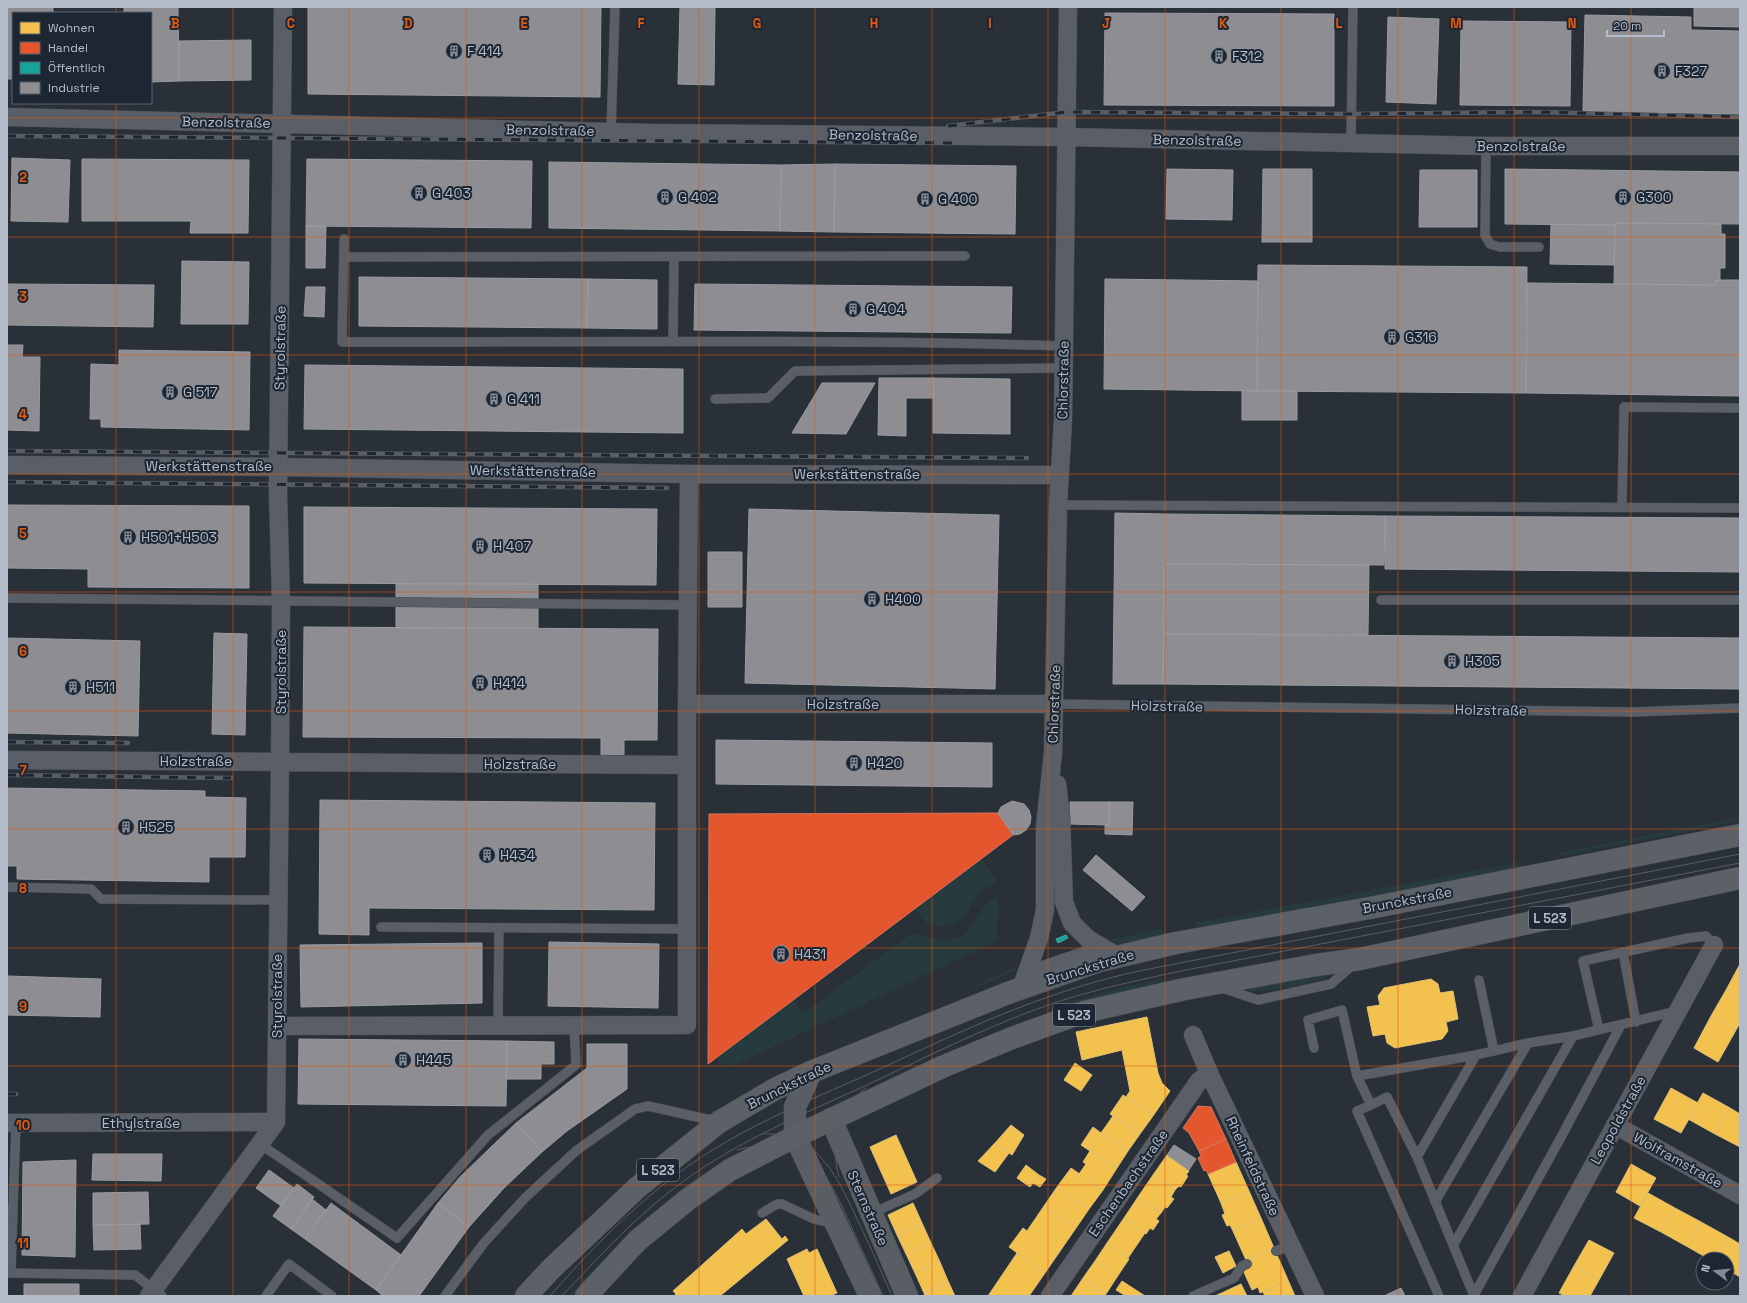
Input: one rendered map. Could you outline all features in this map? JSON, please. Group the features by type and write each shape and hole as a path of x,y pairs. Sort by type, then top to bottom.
{"main road":[{"name":"Brunckstraße","path":"526,1296 551,1269 638,1187 719,1122 775,1089 811,1072 1021,988 1108,959 1182,942 1375,907 1740,835"},
{"name":"L 523","path":"586,1296 637,1241 687,1200 730,1170 795,1136 942,1067 1012,1038 1084,1012 1185,989 1316,965 1360,959 1740,878"},
{"path":"811,1072 795,1107 795,1136 870,1296"},
{"name":"Sternstraße","path":"831,1119 870,1213 907,1296"}],"street":[{"name":"Styrolstraße","path":"276,1122 280,762 281,602 279,467 283,7"},
{"name":"Chlorstraße","path":"1054,818 1053,753 1058,505 1064,368 1068,7"},
{"name":"Benzolstraße","path":"7,117 611,132 1067,137 1486,146 1740,146"},
{"name":"Werkstättenstraße","path":"7,465 279,467 689,474 1060,475"},
{"path":"278,1026 687,1025 689,474"},
{"name":"Holzstraße","path":"687,704 1054,704"},
{"name":"Holzstraße","path":"7,760 687,765"},
{"path":"1054,818 1064,902 1072,923 1108,959"},
{"path":"1021,988 1039,938 1045,910 1054,818"},
{"name":"Leopoldstraße","path":"1522,1296 1714,945"},
{"name":"Rheinfeldstraße","path":"1193,1035 1283,1248 1315,1296"},
{"name":"Eschenbachstraße","path":"1050,1296 1199,1081 1209,1073"},
{"path":"155,1294 276,1122"},
{"name":"Ethylstraße","path":"11,1123 276,1122"},
{"name":"Wolframstraße","path":"1616,1125 1740,1195"}],"lane":[{"path":"611,132 614,7"},
{"path":"1351,143 1353,7"},
{"path":"1486,146 1485,236 1490,244 1500,247 1539,247"},
{"path":"344,239 342,342 673,342 1064,346"},
{"path":"344,257 965,256"},
{"path":"673,342 674,257"},
{"path":"714,399 768,398 795,370 1064,368"},
{"path":"1622,507 1624,407 1740,408"},
{"path":"1058,505 1740,508"},
{"path":"7,598 688,605"},
{"path":"1381,600 1740,600"},
{"name":"Holzstraße","path":"1054,704 1633,712 1740,708"},
{"path":"7,888 91,889 101,899 278,900"},
{"path":"381,927 687,929"},
{"path":"498,1026 499,928"},
{"path":"1599,1030 1583,960 1688,938 1706,936 1714,945"},
{"path":"1623,952 1636,1022"},
{"path":"1479,980 1494,1050"},
{"path":"1314,1048 1308,1020 1342,1010 1357,1076 1371,1105"},
{"path":"1357,1076 1476,1055 1528,1043 1573,1036 1678,1011"},
{"path":"260,1144 397,1238 488,1135 576,1065 574,1025"},
{"path":"1474,1296 1560,1140 1621,1025"},
{"path":"1454,1244 1573,1036"},
{"path":"1435,1202 1528,1043"},
{"path":"1417,1157 1476,1055"},
{"path":"1439,1296 1357,1112 1387,1098 1417,1157 1454,1244 1474,1296"},
{"path":"444,1296 483,1244 525,1198 577,1150 635,1109 648,1106 719,1122"},
{"path":"11,1123 9,1273 135,1275 155,1294"},
{"path":"870,1213 915,1194 937,1178"},
{"path":"762,1214 777,1204 782,1204 814,1219 837,1226"},
{"path":"266,1296 289,1264 332,1296"},
{"path":"1193,1296 1234,1278 1242,1266 1247,1264"}],"green space":[{"path":"1740,817 1740,821 1561,856 1558,853"},
{"path":"982,859 997,880 997,883 991,884 981,890 976,895 963,918 953,924 937,926 925,922 915,909"},
{"path":"1521,862 1523,867 1196,928 1195,923"},
{"path":"998,897 997,941 735,1065 719,1065 718,1056 793,1000 803,1013 911,934 939,939 957,938 964,934 974,924 981,911 991,900"},
{"path":"1159,929 1167,934 1121,944 1109,940"},
{"path":"1014,968 1016,970 973,989 971,987"},
{"path":"1335,973 1318,981 1290,987 1262,991 1242,990 1242,989"},
{"path":"1171,978 1171,984 1068,1006 1067,1002 1132,985"},
{"path":"701,1173 703,1176 598,1269 574,1296 569,1296 595,1267 647,1217"}],"building: Wohnen":[{"path":"1740,964 1740,998 1726,990"},
{"path":"1431,979 1438,984 1440,993 1453,991 1458,1019 1446,1022 1448,1031 1442,1039 1395,1048 1387,1043 1385,1034 1373,1036 1367,1007 1380,1005 1378,996 1384,988"},
{"path":"1726,990 1740,998 1740,1023 1736,1030 1711,1016"},
{"path":"1711,1016 1736,1030 1718,1062 1694,1048"},
{"path":"1147,1017 1158,1073 1162,1083 1170,1091 1153,1116 1126,1097 1130,1091 1122,1050 1082,1060 1076,1032"},
{"path":"1075,1063 1092,1075 1081,1091 1064,1080"},
{"path":"1671,1088 1698,1103 1681,1133 1654,1119"},
{"path":"1703,1093 1730,1108 1715,1134 1688,1119"},
{"path":"1123,1095 1153,1116 1140,1134 1110,1114"},
{"path":"1730,1108 1740,1114 1740,1147 1715,1134"},
{"path":"1113,1116 1140,1134 1128,1151 1101,1133"},
{"path":"1011,1125 1024,1135 1012,1155 995,1143"},
{"path":"1093,1127 1101,1133 1090,1151 1081,1145"},
{"path":"1101,1133 1128,1151 1117,1168 1090,1151"},
{"path":"896,1135 917,1182 891,1194 870,1147"},
{"path":"995,1143 1009,1153 995,1172 978,1161"},
{"path":"1090,1151 1117,1168 1103,1190 1079,1174 1086,1164 1083,1162"},
{"path":"1167,1155 1189,1171 1186,1175 1188,1176 1181,1187 1179,1186 1175,1190 1153,1175"},
{"path":"1236,1162 1249,1191 1221,1203 1208,1174"},
{"path":"1631,1164 1656,1178 1640,1206 1616,1192"},
{"path":"1026,1165 1039,1175 1030,1187 1017,1178"},
{"path":"1071,1168 1103,1190 1089,1209 1057,1187"},
{"path":"1039,1175 1046,1179 1040,1187 1033,1183"},
{"path":"1153,1175 1175,1190 1171,1197 1174,1199 1161,1213 1138,1197"},
{"path":"1057,1187 1089,1209 1076,1228 1044,1206"},
{"path":"1249,1191 1261,1218 1233,1231 1230,1225 1227,1226 1222,1215 1225,1214 1221,1203"},
{"path":"1648,1193 1675,1208 1661,1232 1634,1218"},
{"path":"1138,1197 1161,1213 1156,1219 1159,1221 1153,1230 1150,1228 1146,1234 1124,1218"},
{"path":"913,1203 922,1223 897,1235 888,1215"},
{"path":"1044,1206 1076,1228 1045,1273 1009,1247 1023,1228 1027,1231"},
{"path":"1675,1208 1701,1222 1688,1247 1661,1232"},
{"path":"1124,1218 1145,1233 1128,1258 1107,1243"},
{"path":"1261,1218 1274,1248 1246,1260 1233,1231"},
{"path":"766,1219 782,1239 785,1236 788,1240 720,1296 674,1296 676,1294 673,1291 742,1229 746,1234"},
{"path":"1701,1222 1728,1237 1720,1251 1695,1251 1688,1247"},
{"path":"922,1223 931,1243 906,1254 897,1235"},
{"path":"1728,1237 1740,1244 1740,1277 1735,1274 1735,1251 1720,1251"},
{"path":"1589,1240 1614,1253 1599,1280 1574,1266"},
{"path":"931,1243 940,1262 915,1273 906,1254"},
{"path":"1107,1243 1129,1259 1117,1277 1095,1261"},
{"path":"1274,1248 1288,1280 1260,1293 1258,1287 1252,1290 1243,1270 1246,1260"},
{"path":"807,1249 809,1253 817,1249 837,1293 830,1296 804,1296 787,1259"},
{"path":"1229,1251 1236,1266 1223,1273 1215,1257"},
{"path":"1017,1253 1045,1273 1029,1296 988,1296"},
{"path":"1095,1261 1117,1277 1106,1294 1083,1278"},
{"path":"940,1262 948,1281 924,1293 915,1273"},
{"path":"1574,1266 1599,1280 1590,1296 1565,1296 1559,1293"},
{"path":"1083,1278 1106,1294 1104,1296 1071,1296"},
{"path":"1288,1280 1295,1296 1265,1296 1263,1292"},
{"path":"948,1281 955,1296 925,1296 924,1293"},
{"path":"1122,1281 1145,1296 1126,1296 1116,1290"},
{"path":"1241,1284 1247,1296 1215,1296"}],"building: Handel":[{"name":"H431","path":"998,813 1013,835 708,1064 709,814"},
{"path":"1198,1106 1211,1107 1226,1139 1199,1151 1189,1133 1183,1128"},
{"path":"1226,1139 1236,1162 1208,1174 1206,1170 1204,1171 1198,1158 1201,1156 1199,1151"}],"building: Öffentlich":[{"path":"1066,935 1068,938 1058,943 1056,939"}],"building: Industrie":[{"path":"7,7 53,7 53,12 12,12 12,79 7,79"},
{"path":"124,7 178,7 179,81 152,82 152,12 124,12"},
{"name":"F 414","path":"308,7 601,7 600,97 308,94"},
{"path":"680,7 715,8 714,85 678,84"},
{"path":"1694,7 1740,7 1740,27 1694,26"},
{"name":"F312","path":"1105,13 1334,14 1334,106 1104,105"},
{"name":"F327","path":"1585,15 1691,17 1691,30 1740,31 1740,114 1583,111"},
{"path":"1388,17 1439,19 1436,104 1386,102"},
{"path":"1461,21 1571,22 1570,106 1460,105"},
{"path":"251,40 251,80 179,81 179,41"},
{"path":"12,158 70,160 68,222 11,221"},
{"path":"82,159 249,160 248,233 190,233 191,221 82,221"},
{"name":"G 403","path":"307,159 532,161 531,228 306,226"},
{"name":"G 402","path":"549,162 781,165 780,231 549,228"},
{"name":"G 400","path":"835,164 1016,166 1015,234 834,232"},
{"path":"835,164 834,232 780,231 781,165"},
{"path":"1167,169 1233,170 1232,220 1166,219"},
{"path":"1263,169 1312,169 1312,242 1262,242"},
{"name":"G300","path":"1505,169 1740,172 1740,224 1505,224"},
{"path":"1420,170 1477,170 1477,227 1419,227"},
{"path":"1615,223 1721,224 1721,234 1725,234 1725,268 1720,268 1720,280 1716,280 1716,285 1614,284"},
{"path":"1551,224 1615,225 1614,265 1550,264"},
{"path":"306,226 326,226 325,268 306,268"},
{"path":"182,261 249,262 248,324 181,324"},
{"name":"G316","path":"1258,265 1527,267 1526,393 1257,391"},
{"path":"359,277 588,279 587,328 359,326"},
{"path":"588,279 657,280 657,329 587,328"},
{"path":"1105,279 1258,281 1257,391 1104,389"},
{"path":"1716,280 1740,280 1740,396 1526,393 1527,283 1716,285"},
{"path":"7,284 154,285 153,327 7,325"},
{"name":"G 404","path":"695,284 1012,287 1011,333 694,330"},
{"path":"306,287 325,287 324,317 304,316"},
{"path":"7,345 23,345 22,357 40,357 39,431 7,430"},
{"name":"G 517","path":"119,350 250,352 249,430 101,427 101,419 90,419 91,364 119,365"},
{"name":"G 411","path":"305,365 683,369 683,433 304,429"},
{"path":"879,378 933,378 933,398 906,398 906,436 878,435"},
{"path":"933,378 1010,379 1010,434 933,433"},
{"path":"822,383 875,383 846,434 792,433"},
{"path":"1242,390 1297,391 1297,420 1242,420"},
{"name":"H501+H503","path":"7,505 249,506 249,588 88,587 88,569 7,568"},
{"name":"H 407","path":"304,507 657,509 656,585 304,583"},
{"name":"H400","path":"749,509 999,515 995,689 745,683"},
{"path":"1115,513 1165,514 1163,684 1113,684"},
{"path":"1165,514 1385,516 1384,565 1164,564"},
{"path":"1385,516 1740,518 1740,572 1385,569"},
{"path":"708,552 742,552 742,607 708,607"},
{"path":"1164,564 1369,565 1368,635 1164,634"},
{"path":"396,584 538,584 538,628 396,628"},
{"name":"H414","path":"304,627 658,629 657,740 624,740 624,757 601,756 601,738 303,737"},
{"path":"214,633 247,634 245,735 212,734"},
{"name":"H305","path":"1164,634 1740,638 1740,689 1163,684"},
{"name":"H511","path":"7,638 140,641 138,736 7,733"},
{"name":"H420","path":"716,740 992,743 992,787 716,784"},
{"name":"H525","path":"7,788 205,791 205,797 246,798 245,857 209,857 209,882 17,879 17,866 7,866"},
{"name":"H434","path":"320,800 655,803 654,910 369,908 369,935 319,934"},
{"path":"1012,801 1024,804 1029,810 1031,817 1030,824 1026,830 1020,834 1013,835 998,813 1001,807"},
{"path":"1070,802 1109,802 1109,825 1070,824"},
{"path":"1109,802 1133,802 1132,835 1105,834 1105,825 1109,825"},
{"path":"1096,855 1145,897 1132,911 1083,870"},
{"path":"549,942 659,944 658,1008 548,1006"},
{"path":"482,943 482,1003 301,1007 300,945"},
{"path":"7,976 101,979 100,1017 7,1015"},
{"name":"H445","path":"299,1039 507,1041 506,1106 298,1104"},
{"path":"507,1041 554,1042 554,1064 541,1064 541,1079 506,1079"},
{"path":"587,1044 627,1044 627,1089 567,1131 542,1152 516,1123 587,1068"},
{"path":"516,1123 542,1152 504,1188 469,1227 438,1203 460,1177"},
{"path":"1174,1145 1196,1159 1189,1170 1167,1155"},
{"path":"93,1154 162,1154 161,1181 92,1180"},
{"path":"76,1160 75,1257 22,1255 23,1162"},
{"path":"269,1170 294,1188 281,1206 256,1188"},
{"path":"297,1184 314,1197 291,1229 273,1216"},
{"path":"148,1192 149,1224 93,1225 93,1193"},
{"path":"312,1199 326,1210 305,1239 291,1229"},
{"path":"331,1203 401,1255 376,1290 305,1239"},
{"path":"438,1203 469,1227 419,1296 383,1296 376,1290"},
{"path":"140,1224 141,1249 94,1250 93,1225"},
{"path":"24,1284 79,1284 79,1296 24,1296"},
{"path":"1401,1288 1405,1296 1384,1296"}],"tram line":[{"path":"550,1296 587,1255 627,1216 669,1180 714,1149 780,1113 1017,1008 1079,987 1144,970 1740,854"},
{"path":"562,1296 634,1222 681,1183 725,1154 771,1129 960,1041 1032,1011 1087,993 1181,971 1740,863"},
{"path":"839,1177 835,1152 838,1128 848,1106 866,1088"},
{"path":"763,1134 782,1135 799,1141 813,1150 824,1162 835,1176 843,1191 868,1241 892,1296"},
{"path":"737,1150 761,1146 781,1146 797,1151 811,1161 823,1173 833,1189 883,1296"}],"railway":[{"path":"948,126 1067,112 1351,114 1535,112 1740,117"},
{"path":"7,136 953,143"},
{"path":"7,451 1027,458"},
{"path":"7,482 667,488"},
{"path":"7,742 128,743"},
{"path":"7,775 231,778"},
{"path":"7,1094 16,1094"}],"place":[{"name":"F 414","path":"454,51"},
{"name":"F312","path":"1219,56"},
{"name":"F327","path":"1662,71"},
{"name":"G 403","path":"419,193"},
{"name":"G 402","path":"665,197"},
{"name":"G300","path":"1623,197"},
{"name":"G 400","path":"925,199"},
{"name":"G 404","path":"853,309"},
{"name":"G316","path":"1392,337"},
{"name":"G 517","path":"170,392"},
{"name":"G 411","path":"494,399"},
{"name":"H501+H503","path":"128,537"},
{"name":"H 407","path":"480,546"},
{"name":"H400","path":"872,599"},
{"name":"H305","path":"1452,661"},
{"name":"H414","path":"480,683"},
{"name":"H511","path":"73,687"},
{"name":"H420","path":"854,763"},
{"name":"H525","path":"126,827"},
{"name":"H434","path":"487,855"},
{"name":"H431","path":"781,954"},
{"name":"H445","path":"403,1060"}]}
